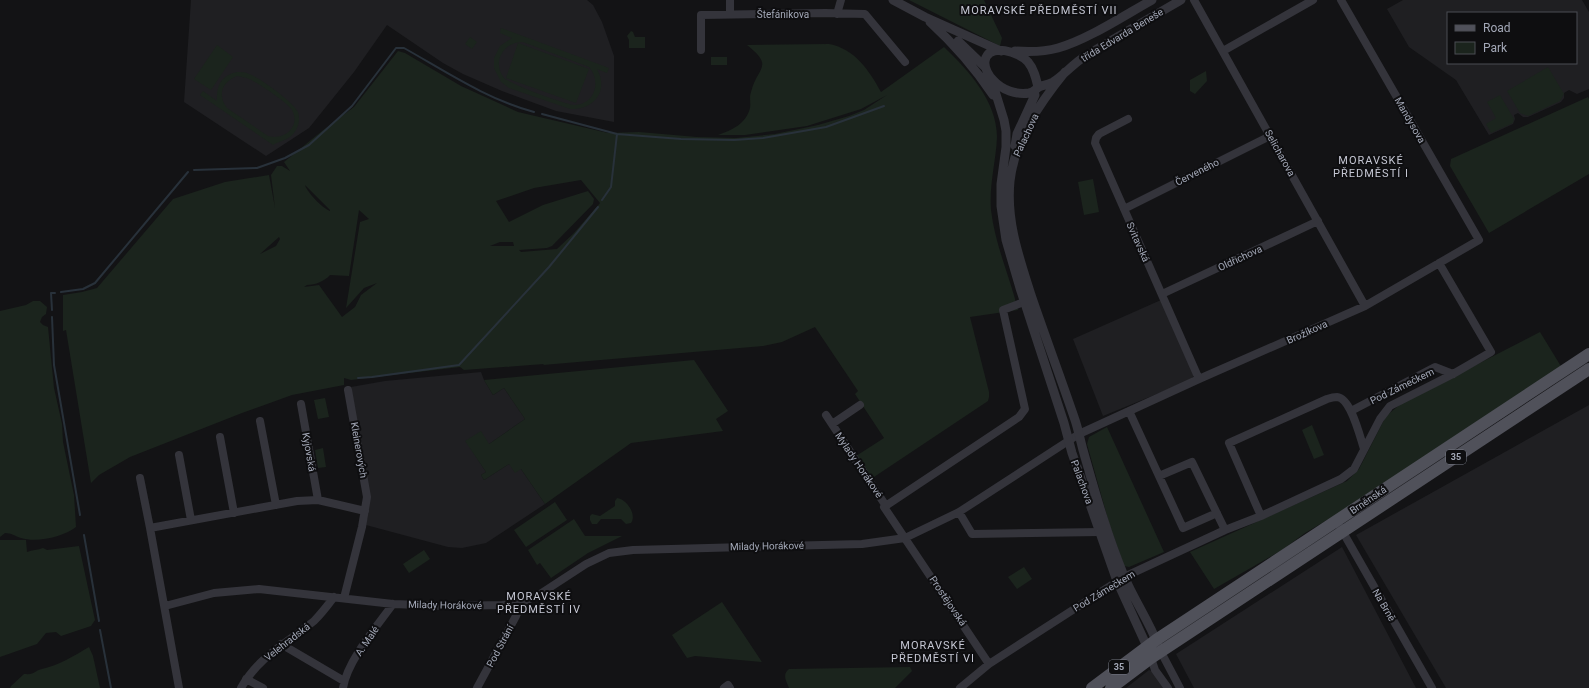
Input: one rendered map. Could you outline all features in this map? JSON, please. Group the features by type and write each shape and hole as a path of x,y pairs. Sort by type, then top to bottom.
{"main road":[{"name":"Brněnská","path":"1156,655 1339,526 1589,354"},
{"name":"Brněnská","path":"1152,643 1589,369"},
{"name":"35","path":"1092,688 1152,643"},
{"name":"35","path":"1111,688 1156,655"}],"street":[{"path":"730,0 730,14"},
{"path":"837,14 841,0"},
{"path":"893,0 1001,51"},
{"name":"třída Edvarda Beneše","path":"1011,51 1040,51 1059,48 1086,36 1152,0"},
{"name":"třída Edvarda Beneše","path":"1036,89 1052,83 1084,58 1181,0"},
{"name":"Selicharova","path":"1194,0 1365,306"},
{"path":"1223,51 1313,0"},
{"name":"Mandysova","path":"1341,0 1479,240"},
{"name":"Štefánikova","path":"701,50 701,14 865,14 905,62"},
{"path":"925,16 956,40 985,67 991,78 999,86 1006,90 1024,93 1036,89"},
{"path":"925,16 957,48 979,75 1000,106"},
{"path":"985,67 984,63 987,56 991,53 1011,51 1022,56 1028,62 1036,77 1035,95 1017,134 1013,163"},
{"name":"Palachova","path":"1065,72 1034,114 1025,131 1013,163 1010,192 1011,222 1029,301 1075,419 1121,579"},
{"name":"Palachova","path":"991,78 1006,131 1006,147 1001,184 1003,223 1029,301 1068,440 1100,532 1152,643 1156,655"},
{"name":"Svitavská","path":"1128,118 1099,134 1095,140 1199,379"},
{"name":"Červeného","path":"1124,209 1270,136"},
{"name":"Oldřichova","path":"1162,294 1318,221"},
{"name":"Brožíkova","path":"1079,434 1365,306 1479,240"},
{"name":"Pod Zámečkem","path":"960,688 990,664 1121,579 1225,530 1261,516 1341,479 1354,469 1380,419 1390,406 1453,374 1491,352 1439,263"},
{"path":"905,538 884,507 1019,417 1025,409 1003,310 1029,301"},
{"name":"Pod Zámečkem","path":"1351,411 1435,368 1453,374"},
{"name":"Kleinerových","path":"348,390 367,497 365,510"},
{"path":"1261,516 1229,443 1327,399 1337,397 1344,400 1351,411 1364,449"},
{"name":"Kyjovská","path":"301,404 318,500"},
{"name":"Mylady Horákové","path":"832,424 860,405"},
{"path":"1129,411 1183,528 1217,513"},
{"name":"Mylady Horákové","path":"826,415 886,506"},
{"path":"260,421 276,504"},
{"name":"Milady Horákové","path":"165,606 214,593 259,589 393,604 448,606 502,605 521,603 540,594 586,564 609,554 633,550 862,544 905,538 959,512 1079,434"},
{"path":"220,437 234,513"},
{"path":"179,455 191,520"},
{"path":"1159,476 1192,462 1225,530"},
{"path":"140,478 165,606 179,688"},
{"path":"150,528 276,504 318,500 365,510 344,598"},
{"path":"959,512 972,534 1100,532"},
{"name":"Na Brně","path":"1339,526 1432,688"},
{"name":"Prostějovská","path":"905,538 990,664"},
{"name":"Velehradská","path":"241,688 246,679 268,655 314,620 334,597"},
{"name":"Pod Strání","path":"477,688 516,616 521,603"},
{"name":"A. Malé","path":"281,644 344,684 354,661 393,604"},
{"path":"1156,655 1156,670 1168,688"},
{"path":"1156,655 1180,688"},
{"path":"246,679 263,688"},
{"path":"724,688 728,685 730,688"}],"shaded area":[{"path":"191,0 587,0 593,5 602,22 614,56 614,122 556,111 502,91 463,74 443,63 387,25 354,72 309,128 266,156 184,102"},
{"path":"1403,0 1582,0 1589,12 1589,89 1577,94 1569,90 1564,93 1564,98 1561,102 1528,117 1523,117 1518,113 1514,115 1515,119 1513,124 1489,135 1456,80 1409,47 1387,9"},
{"path":"1161,300 1194,375 1191,380 1103,416 1073,339"},
{"path":"481,372 493,395 504,388 525,419 489,444 466,441 486,472 481,475 484,480 509,464 521,469 545,504 486,543 462,548 448,547 366,525 369,509 369,494 351,387 385,381"},
{"path":"1589,405 1589,688 1446,688 1356,535"},
{"path":"1342,547 1416,688 1194,688 1176,654"},
{"path":"1149,670 1158,673 1168,688 1126,688"}],"green space":[{"path":"909,0 984,0 1002,38 1000,46"},
{"path":"501,28 609,68 607,73 597,69 601,85 597,98 586,106 570,109 509,88 501,82 494,68 494,58 500,46 512,38 500,33","holes":["523,42 589,67 595,78 592,96 582,104 575,105 561,102 508,81 502,76 499,64 500,58 507,47"]},
{"path":"631,31 635,37 645,37 645,48 629,48 629,40 627,36"},
{"path":"470,37 477,42 472,49 465,44"},
{"path":"518,43 589,69 576,103 506,78"},
{"path":"829,44 838,47 854,56 866,68 881,92 944,47 980,87 987,99 996,124 997,137 991,201 993,223 1018,310 970,317 989,392 988,401 871,479 856,456 884,438 855,394 858,391 815,327 782,342 763,346 543,365 544,364 464,370 460,367 351,380 344,378 344,385 292,395 130,457 99,475 91,483 66,330 63,331 63,295 97,288 173,199 225,182 269,175 275,208 271,175 277,166 282,166 290,171 284,162 354,107 398,51 405,53 461,86 518,112 608,133 639,132 697,137 736,138 775,134 818,125 849,116 864,110 887,95 861,109 807,126 745,135 718,135 738,126 748,114 750,108 751,92 762,67 762,63 755,52 747,45","holes":["581,180 600,203 574,233 557,249 521,252 519,250 547,248 552,246 593,204 594,199 588,191 543,205 509,222 496,201 534,188","305,185 330,211 319,203","359,210 369,219 360,222 346,308 364,288 377,283 361,295 355,307 342,317 319,285 304,287 320,282 330,275 349,276","279,237 280,239 276,246 260,254","500,242 513,242 514,246 490,246"]},
{"path":"217,45 233,57 211,90 194,79"},
{"path":"711,57 727,57 727,65 711,65"},
{"path":"1548,67 1564,94 1560,101 1528,116 1520,113 1507,91"},
{"path":"1206,71 1207,81 1195,94 1190,91 1190,80"},
{"path":"243,72 254,76 290,102 298,112 299,117 297,128 291,136 273,145 200,95 203,91 217,101 218,90 221,82 232,73","holes":["237,76 248,78 259,84 289,107 294,116 293,127 285,134 280,136 268,136 227,108 222,98 223,89 228,82"]},
{"path":"1500,95 1514,119 1513,123 1491,133 1486,124 1496,118 1487,102"},
{"path":"1588,97 1589,174 1489,233 1450,166 1451,159"},
{"path":"1093,179 1099,212 1084,215 1078,182"},
{"path":"33,301 40,301 47,307 46,314 42,317 40,322 48,327 54,388 62,424 63,442 74,495 76,527 64,534 35,540 21,538 7,533 0,537 0,311 26,305"},
{"path":"1540,332 1562,368 1351,506 1305,533 1282,550 1214,589 1190,552 1347,481 1359,469 1386,416 1402,403"},
{"path":"694,360 728,411 716,419 723,431 631,443 545,504 521,469 515,473 509,464 484,480 481,475 486,472 465,441 481,431 489,444 525,419 504,388 493,395 484,380"},
{"path":"325,398 329,417 318,419 314,400"},
{"path":"1312,425 1324,455 1314,459 1302,430"},
{"path":"1107,427 1164,552 1129,567 1124,566 1109,523 1087,444 1089,437"},
{"path":"323,448 326,467 318,468 315,450"},
{"path":"617,498 624,501 630,508 633,516 631,523 626,524 621,519 601,519 597,524 592,524 590,516 592,514 600,516 615,506 615,501"},
{"path":"555,502 567,520 526,547 514,530"},
{"path":"574,519 585,536 622,536 588,553 551,578 540,563 537,565 528,550"},
{"path":"0,540 26,540 27,552 43,548 47,550 79,546 95,620 91,626 61,636 56,632 46,633 37,644 0,657"},
{"path":"424,550 430,559 409,573 403,564"},
{"path":"1024,567 1032,579 1017,589 1008,577"},
{"path":"722,602 762,662 695,656 687,658 672,635"},
{"path":"89,647 93,656 100,688 10,688 24,674 33,673 54,665"},
{"path":"910,667 912,671 895,688 789,688 785,678 789,669"}],"waterway":[{"path":"194,170 257,168 285,158 309,145 352,106 396,48 404,48 483,93 517,107 534,112"},
{"path":"542,114 617,134 681,139 734,140 763,138 826,127 884,106"},
{"path":"602,200 611,187 617,134"},
{"path":"61,292 83,289 95,283 188,172"},
{"path":"358,378 459,365 549,267 598,207"},
{"path":"52,310 51,293 55,293"},
{"path":"52,317 54,365 80,515"},
{"path":"84,535 99,621"},
{"path":"100,630 111,688"}],"district":[{"name":"MORAVSKÉ PŘEDMĚSTÍ VII","path":"1039,10"},
{"name":"MORAVSKÉ PŘEDMĚSTÍ I","path":"1371,166"},
{"name":"MORAVSKÉ PŘEDMĚSTÍ IV","path":"539,602"},
{"name":"MORAVSKÉ PŘEDMĚSTÍ VI","path":"933,651"}]}
